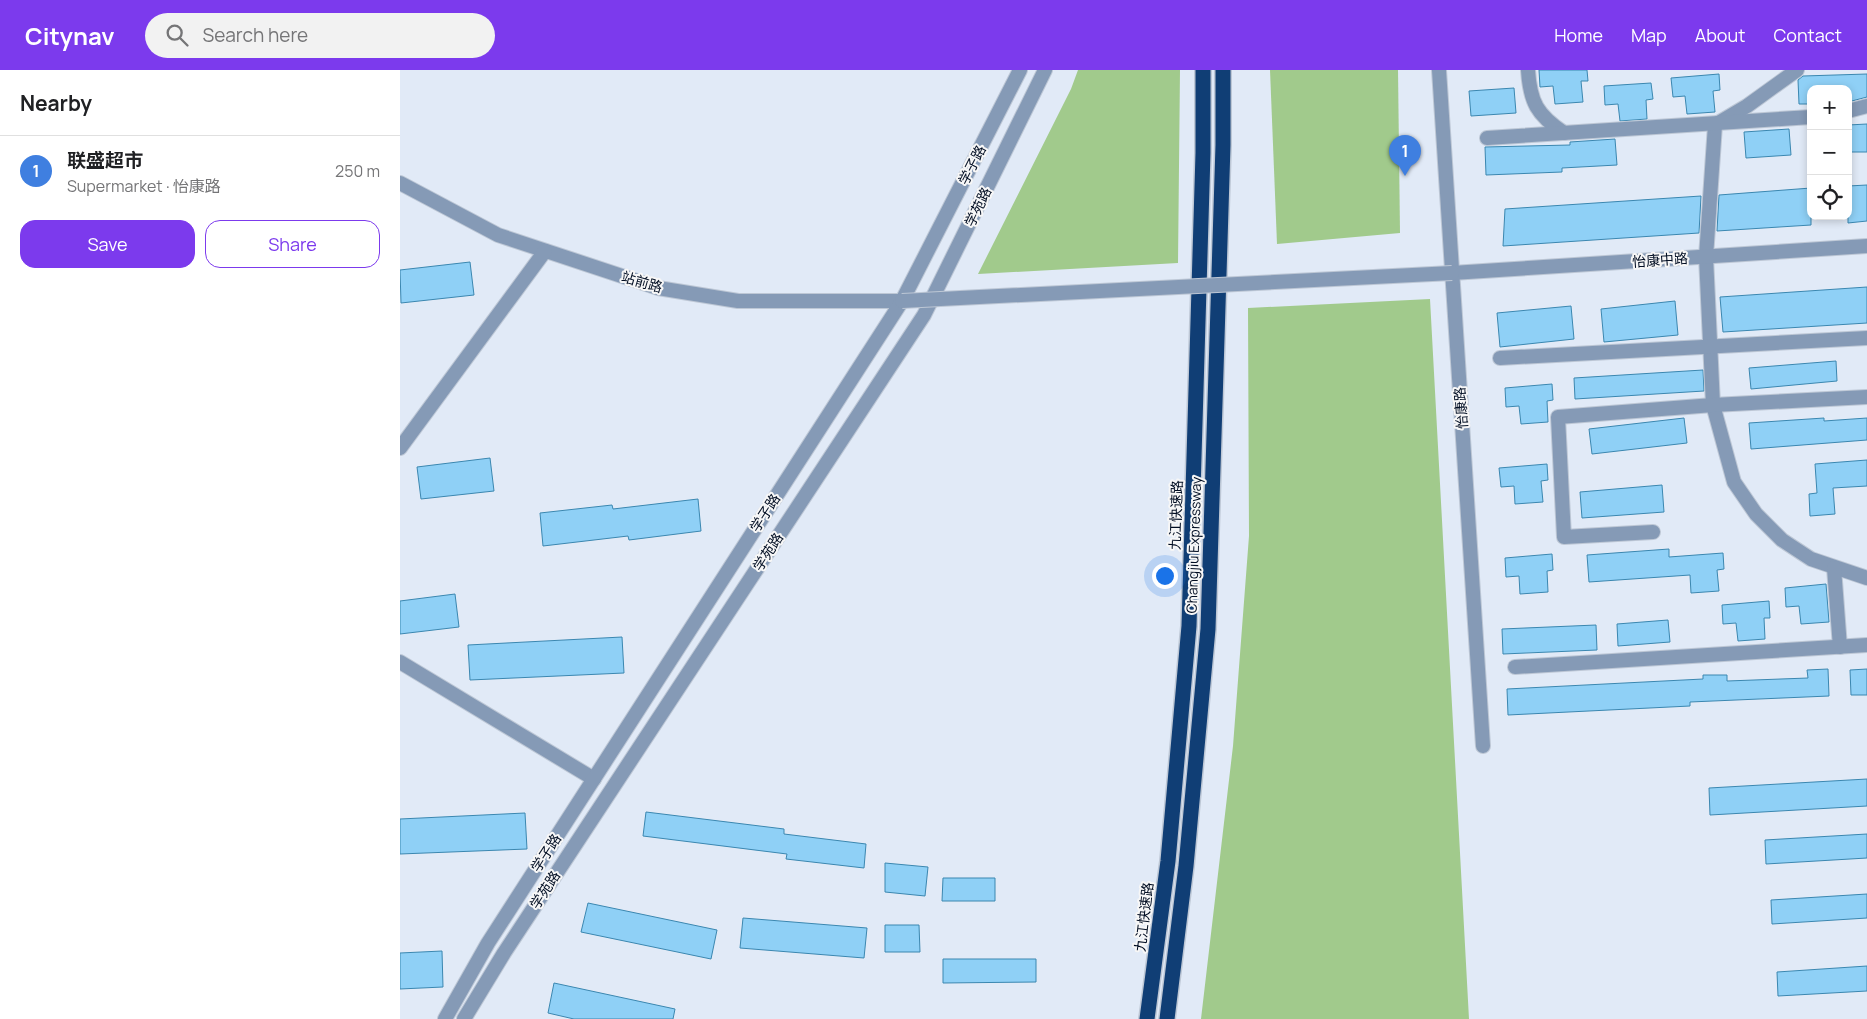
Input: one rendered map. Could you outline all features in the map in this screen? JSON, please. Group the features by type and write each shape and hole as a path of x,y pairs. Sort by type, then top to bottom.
{"highway":[{"name":"九江快速路","path":"1147,1019 1168,861 1189,626 1203,154 1203,70"},
{"name":"Changjiu Expressway","path":"1166,1019 1186,866 1208,629 1223,155 1223,70"}],"street":[{"name":"学子路","path":"445,1019 488,943 902,301 1020,70"},
{"name":"学苑路","path":"464,1019 504,953 924,315 1045,70"},
{"name":"怡康路","path":"1439,70 1484,746"},
{"path":"1528,70 1532,98 1539,112 1550,124 1564,133"},
{"path":"1715,124 1747,106 1797,70"},
{"path":"1852,110 1867,106"},
{"path":"1487,138 1807,117"},
{"path":"1715,124 1706,257 1713,405 1734,482 1756,514 1782,540 1811,559 1867,578"},
{"name":"站前路","path":"400,183 498,235 658,288 738,301 902,301 1452,274"},
{"name":"怡康中路","path":"1452,274 1867,246"},
{"path":"400,448 545,251"},
{"path":"1500,358 1867,338"},
{"path":"1653,532 1564,537 1558,417 1713,405 1867,397"},
{"path":"1834,568 1840,647"},
{"path":"1515,667 1867,645"},
{"path":"400,662 594,779"}],"green space":[{"path":"1078,70 1180,70 1178,263 978,274 1071,89"},
{"path":"1270,70 1398,70 1400,233 1277,244"},
{"path":"1430,299 1469,1019 1201,1019 1233,746 1249,536 1248,308"}],"building":[{"path":"1539,70 1587,70 1588,81 1581,81 1583,102 1555,104 1553,86 1540,87"},
{"path":"1719,74 1720,90 1713,91 1715,112 1687,114 1685,96 1673,97 1671,78"},
{"path":"1867,74 1867,97 1852,101 1852,85 1807,85 1807,104 1799,104 1798,80 1803,76"},
{"path":"1651,83 1653,99 1646,100 1647,119 1620,121 1618,104 1605,105 1604,86"},
{"path":"1514,88 1516,113 1471,116 1469,91"},
{"path":"1867,124 1867,152 1852,152 1852,125"},
{"path":"1789,129 1791,155 1746,158 1744,132"},
{"path":"1615,139 1617,165 1562,168 1562,172 1486,175 1485,147 1570,145 1570,142"},
{"path":"1867,185 1867,221 1848,223 1848,220 1852,220 1852,186"},
{"path":"1807,188 1807,220 1811,220 1811,225 1717,231 1719,195"},
{"path":"1701,196 1699,233 1503,246 1505,209"},
{"path":"470,262 474,295 401,303 400,270"},
{"path":"1867,287 1867,323 1723,332 1720,297"},
{"path":"1675,301 1678,335 1604,342 1601,309"},
{"path":"1571,306 1574,339 1500,347 1497,313"},
{"path":"1836,361 1837,381 1751,389 1749,368"},
{"path":"1703,370 1704,391 1575,399 1574,378"},
{"path":"1552,384 1553,400 1547,401 1548,422 1521,424 1519,406 1506,407 1505,388"},
{"path":"1684,418 1687,443 1592,454 1589,429"},
{"path":"1824,418 1824,421 1867,418 1867,440 1751,449 1749,423"},
{"path":"490,458 494,491 421,499 417,467"},
{"path":"1867,460 1867,486 1833,488 1835,514 1810,516 1809,494 1817,493 1815,464"},
{"path":"1547,464 1548,480 1541,481 1543,502 1515,504 1514,486 1501,487 1499,468"},
{"path":"1662,485 1664,512 1582,518 1580,492"},
{"path":"698,499 701,531 629,540 628,536 543,546 540,513 612,505 613,509"},
{"path":"1669,549 1669,557 1723,553 1724,569 1717,570 1719,591 1691,593 1690,575 1589,582 1587,555"},
{"path":"1552,554 1553,570 1547,571 1548,592 1520,594 1519,576 1506,577 1505,558"},
{"path":"1826,584 1829,622 1801,624 1799,606 1786,607 1785,588"},
{"path":"455,594 459,627 400,634 400,601"},
{"path":"1769,601 1770,618 1764,618 1765,639 1738,641 1736,623 1723,624 1722,605"},
{"path":"1668,620 1670,642 1618,646 1617,624"},
{"path":"1596,625 1597,650 1503,654 1502,629"},
{"path":"622,637 624,673 470,680 468,645"},
{"path":"1828,669 1829,696 1690,702 1690,706 1508,715 1507,689 1703,679 1703,675 1727,675 1727,681 1808,678 1807,670"},
{"path":"1867,669 1867,695 1851,695 1850,670"},
{"path":"1867,779 1867,806 1710,815 1709,788"},
{"path":"646,812 784,829 784,834 866,844 864,868 786,859 787,854 643,836"},
{"path":"525,813 527,849 400,854 400,819"},
{"path":"1867,834 1867,858 1766,864 1765,840"},
{"path":"885,863 928,867 925,896 885,892"},
{"path":"943,878 995,878 995,901 942,901"},
{"path":"1867,894 1867,918 1772,924 1771,900"},
{"path":"588,903 717,930 711,959 581,932"},
{"path":"743,918 867,928 864,958 740,948"},
{"path":"885,925 919,925 920,952 885,952"},
{"path":"442,951 443,987 400,989 400,953"},
{"path":"943,959 1036,959 1036,982 943,983"},
{"path":"1867,966 1867,991 1778,996 1777,972"},
{"path":"554,983 675,1009 673,1019 574,1019 548,1013"}],"place":[{"name":"联盛超市","path":"1405,176"}]}
